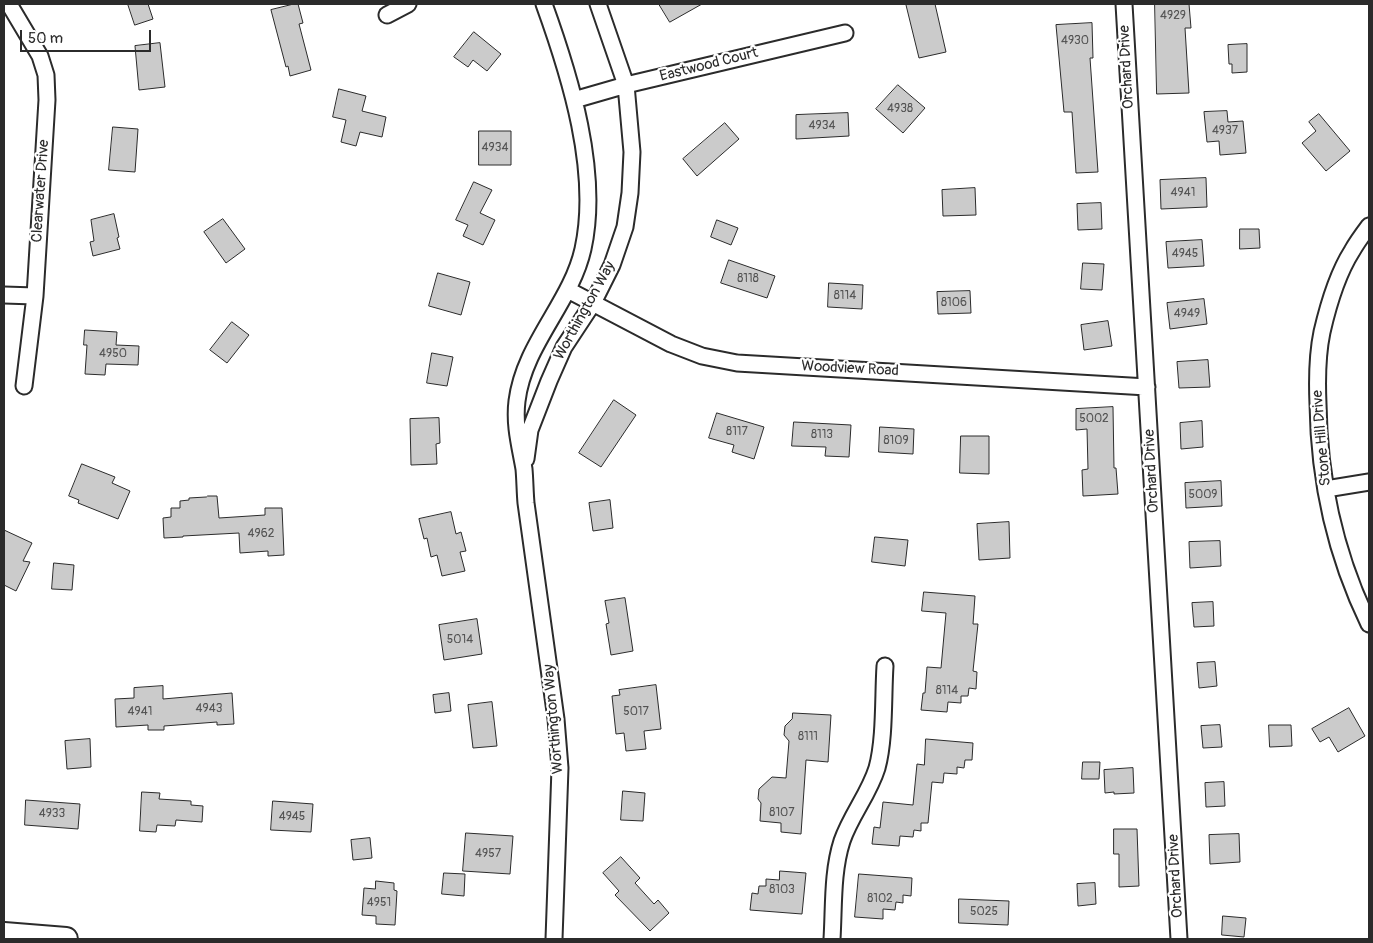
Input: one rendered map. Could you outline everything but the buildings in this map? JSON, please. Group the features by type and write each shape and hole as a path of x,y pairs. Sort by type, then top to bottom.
{"main road":[{"path":"4,934 66,939"}],"street":[{"name":"Clearwater Drive","path":"9,4 40,56 46,75 47,100 35,296 24,386"},
{"path":"387,15 408,4"},
{"name":"Worthington Way","path":"544,4 574,100 584,147 588,193 588,221 583,250 568,290 540,337 524,374 517,400 515,427 524,471 526,503 556,719 560,768 554,939"},
{"name":"Worthington Way","path":"524,471 530,430 537,410 564,347 593,303 612,265 625,227 630,193 632,152 626,85 598,4"},
{"name":"Orchard Drive","path":"1124,4 1179,939"},
{"name":"Eastwood Court","path":"574,100 626,85 845,32"},
{"name":"Stone Hill Drive","path":"1369,226 1351,252 1333,294 1322,334 1317,378 1318,432 1334,532 1346,569 1369,624"},
{"name":"Woodview Road","path":"568,290 671,344 702,356 737,363 1148,387"},
{"path":"4,295 35,296"},
{"path":"1326,489 1369,482"},
{"path":"832,939 837,859 843,838 871,785 881,748 885,666"}]}
